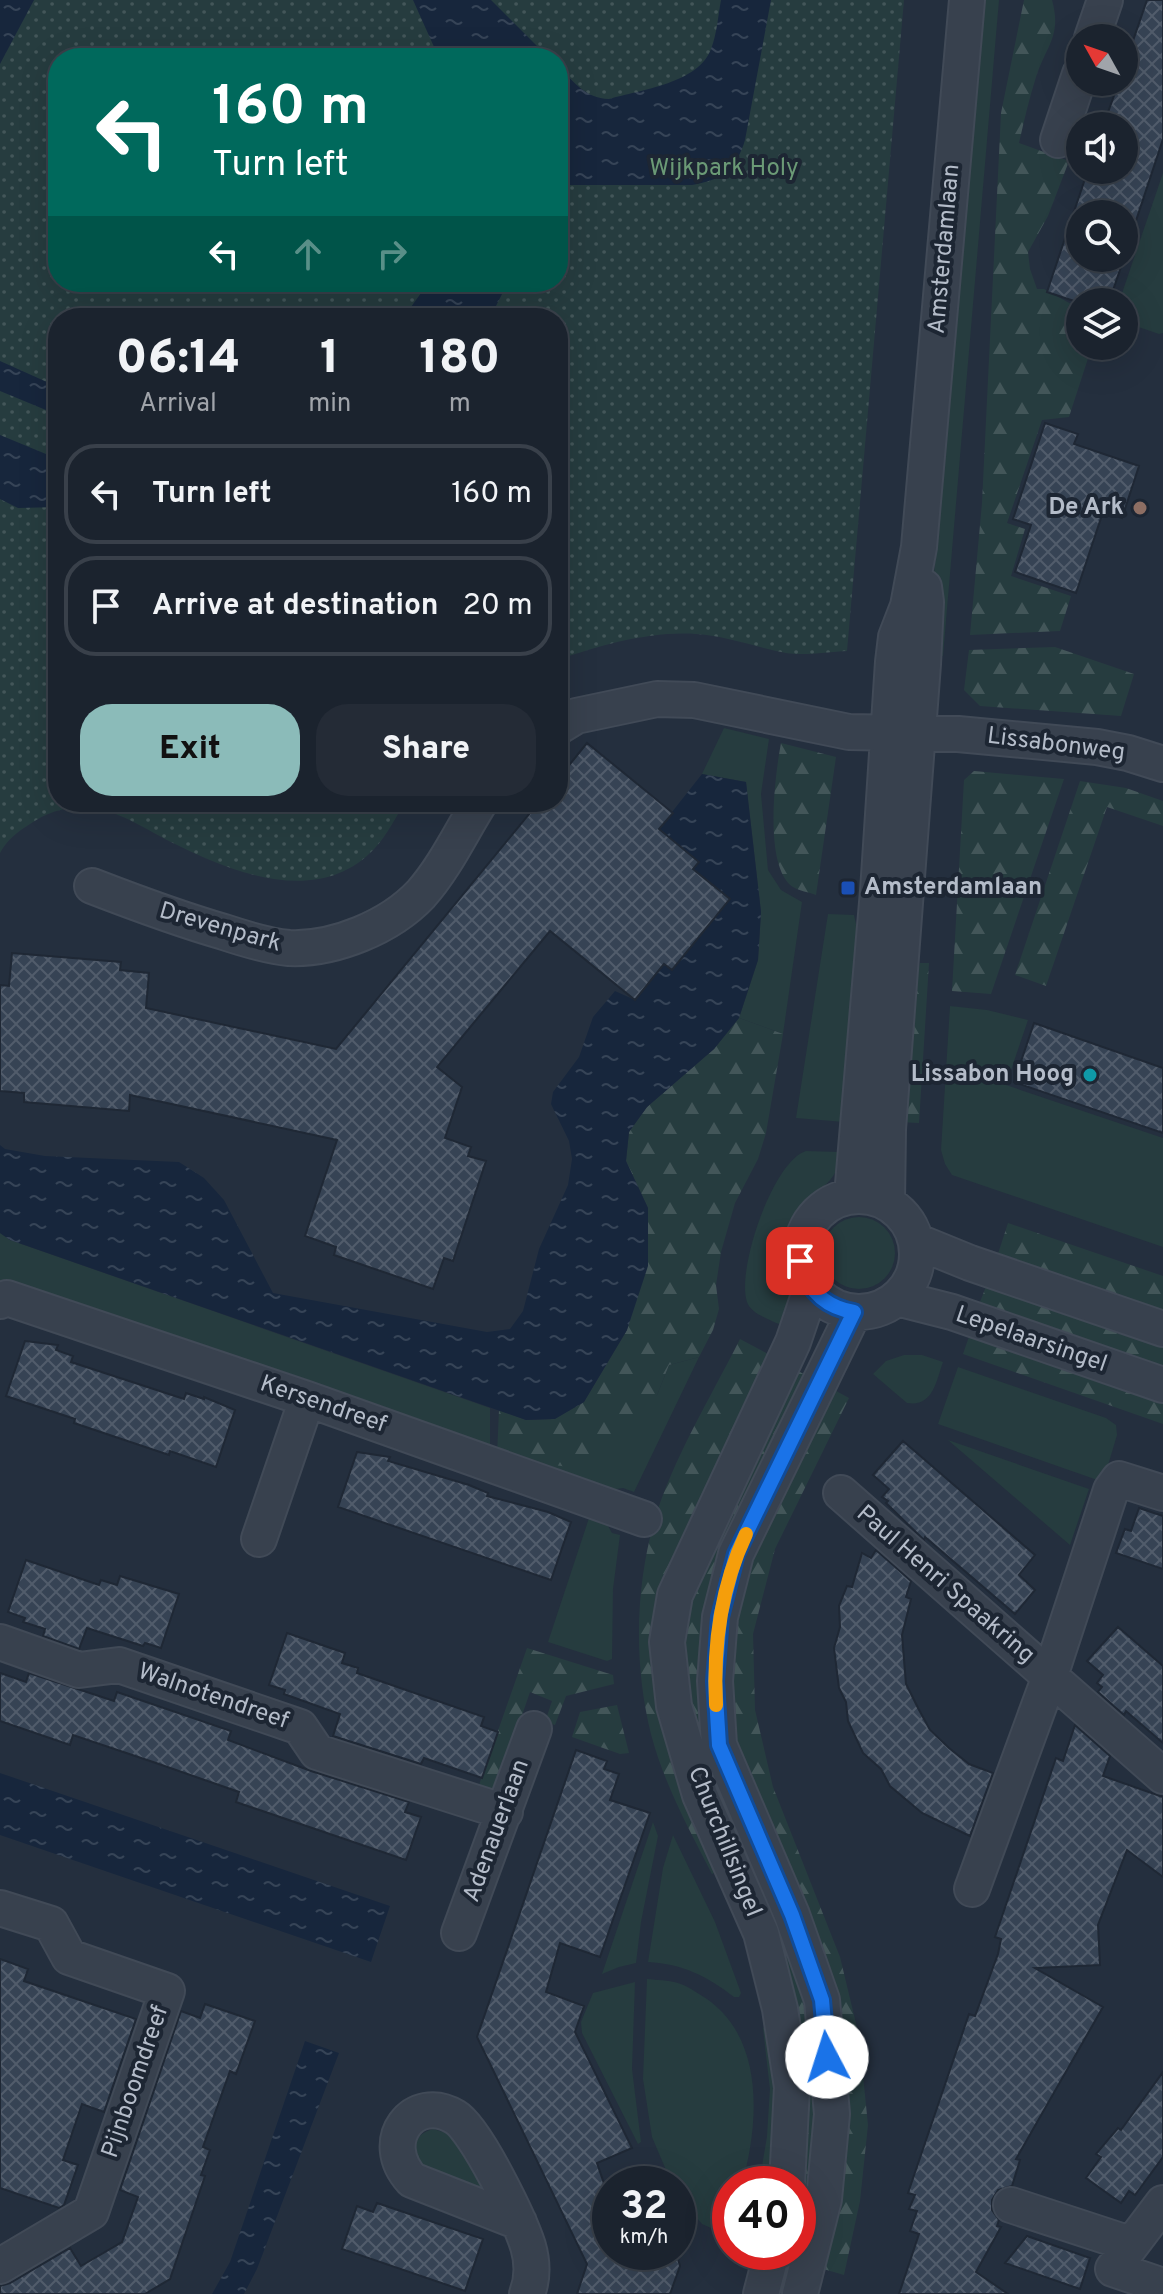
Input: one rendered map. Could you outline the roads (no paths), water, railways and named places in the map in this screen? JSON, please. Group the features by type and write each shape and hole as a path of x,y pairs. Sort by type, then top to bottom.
{"street":[{"name":"Amsterdamlaan","path":"887,1202 888,1129 918,734 896,637 908,606 919,547 967,0"},
{"path":"1097,24 1105,0"},
{"path":"1058,140 1073,96"},
{"path":"568,721 576,716 657,699 694,700 849,732 918,734"},
{"name":"Amsterdamlaan","path":"852,1196 918,734"},
{"name":"Lissabonweg","path":"918,734 1097,747 1163,764"},
{"name":"Drevenpark","path":"92,886 180,920 262,944 291,948 330,943 384,923 420,895 443,865 474,812"},
{"path":"852,1196 887,1202 906,1219 916,1241 914,1272 907,1286 897,1298 877,1310 854,1312 830,1305 811,1289 800,1261 805,1231 823,1207 852,1196"},
{"path":"916,1241 970,1263 1163,1329"},
{"name":"Churchillsingel","path":"788,2166 792,2087 780,2009 761,1933 700,1795 674,1706 667,1642 675,1595 793,1342 811,1289"},
{"name":"Kersendreef","path":"0,1301 7,1298 307,1399 644,1519"},
{"name":"Lepelaarsingel","path":"897,1298 961,1315 1163,1385"},
{"name":"Churchillsingel","path":"800,2294 824,2199 832,2114 822,2000 792,1915 719,1745 715,1681 720,1617 736,1554 854,1312"},
{"path":"259,1539 307,1399"},
{"name":"Paul Henri Spaakring","path":"972,1889 1050,1676 1111,1490 1119,1479 1163,1493"},
{"name":"Paul Henri Spaakring","path":"841,1493 1050,1676"},
{"name":"Walnotendreef","path":"0,1642 79,1670 119,1665 300,1727 317,1752 505,1812"},
{"path":"1050,1676 1163,1776"},
{"name":"Adenauerlaan","path":"459,1933 534,1729"},
{"name":"Pijnboomdreef","path":"0,1908 51,1924 69,1957 167,1991 91,2212 0,2266"},
{"path":"1122,2257 1163,2203"},
{"path":"1011,2205 1122,2257 1163,2286"},
{"path":"519,2222 529,2248 533,2278 527,2294"},
{"path":"761,2294 767,2270"}],"water":[{"path":"0,0 34,0 0,64"},
{"path":"413,0 491,0 539,48 435,48"},
{"path":"721,0 771,0 745,140 732,166 712,180 692,185 568,185 568,76 580,88 601,98 609,99 652,88 694,70 704,61 715,37"},
{"path":"422,292 503,292 495,308 410,308"},
{"path":"0,361 48,383 48,411 0,391"},
{"path":"0,435 48,455 48,507 18,508 0,499"},
{"path":"702,774 746,782 761,912 758,960 739,1018 714,1049 647,1107 629,1132 626,1161 648,1208 648,1266 627,1330 584,1402 555,1419 526,1420 10,1240 0,1233 0,1145 5,1149 45,1156 179,1162 204,1178 224,1200 273,1293 487,1332 510,1329 523,1311 539,1249 568,1185 572,1159 569,1141 551,1104 553,1092 579,1057 593,1017 615,991 635,1000 664,964 730,899 653,836"},
{"path":"0,1773 390,1906 371,1962 0,1835"},
{"path":"305,2041 339,2053 257,2269 244,2294 212,2294 230,2262"}],"place":[{"name":"De Ark","path":"1140,508"},
{"name":"Amsterdamlaan","path":"848,888"},
{"name":"Lissabon Hoog","path":"1090,1075"}],"park label":[{"name":"Wijkpark Holy","path":"724,169"}]}
